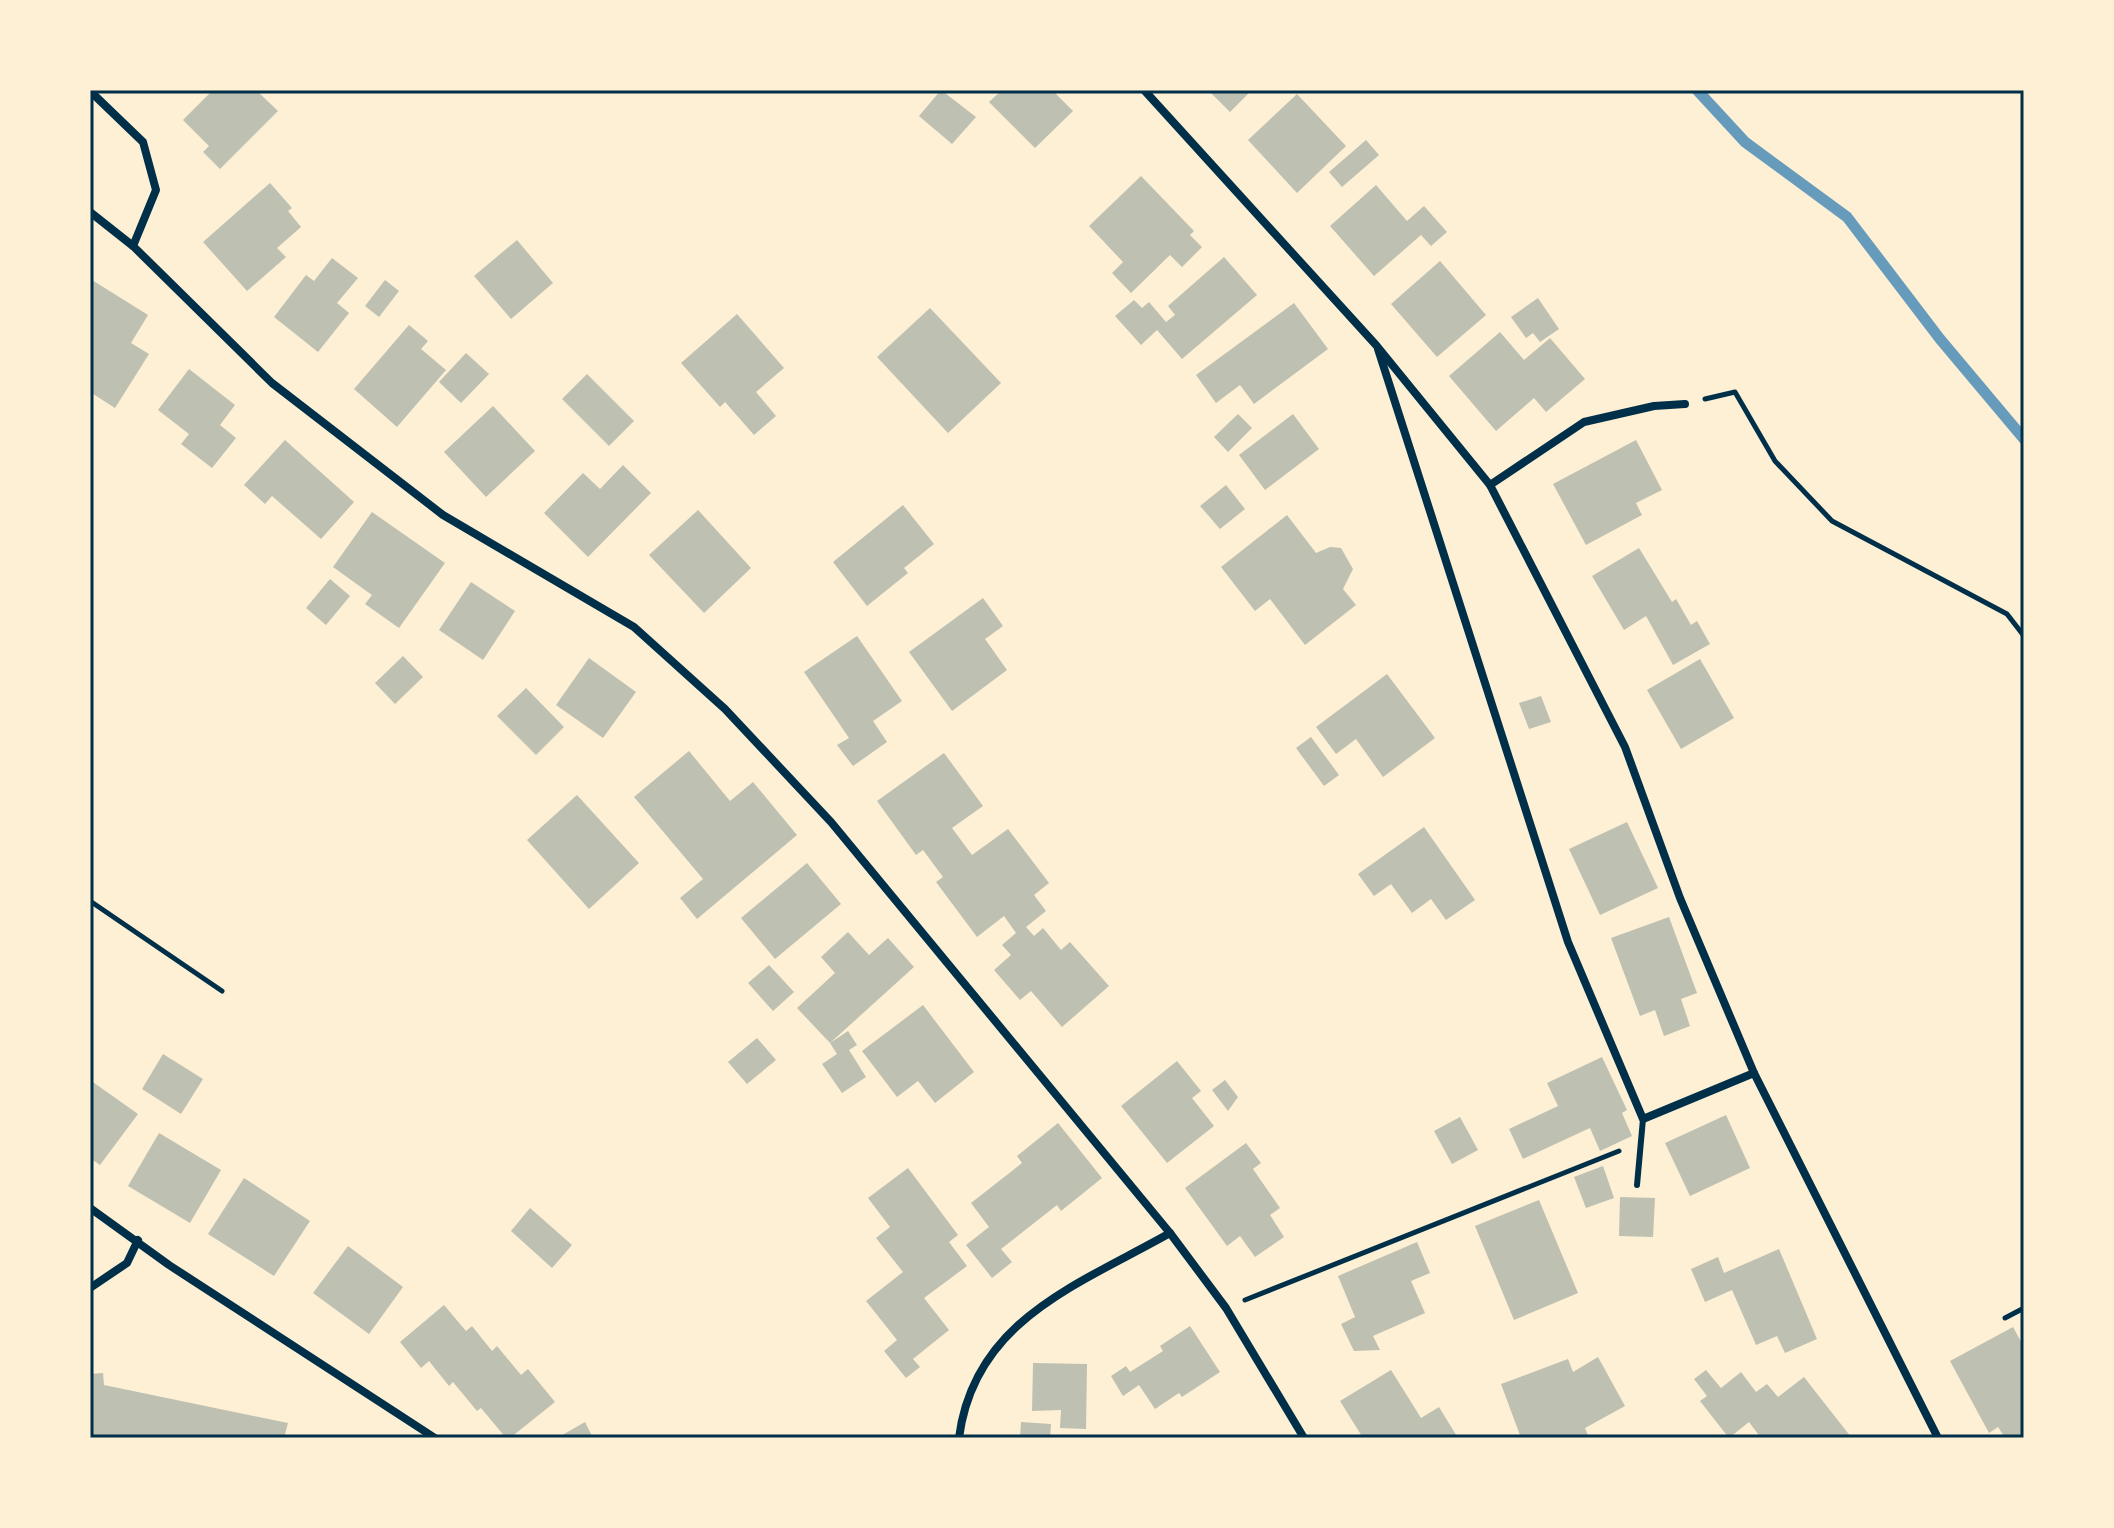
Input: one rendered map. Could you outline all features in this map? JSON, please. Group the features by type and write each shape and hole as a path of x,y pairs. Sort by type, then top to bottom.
{"street":[{"path":"1144,90 1376,345 1490,485 1625,747 1680,898 1754,1073 1938,1438"},
{"path":"90,91 143,142 156,190 133,246"},
{"path":"90,212 133,246 272,383 443,515 634,627 725,709 831,822 1170,1233 1226,1308 1304,1438"},
{"path":"1376,345 1568,942 1643,1119 1754,1073"},
{"path":"1490,485 1584,422 1654,406 1685,404"},
{"path":"90,1208 169,1265 435,1438"},
{"path":"959,1438 963,1404 994,1347 1039,1305 1170,1233"},
{"path":"90,1288 127,1263 138,1240"}],"lane":[{"path":"1637,1185 1643,1119"}],"path":[{"path":"1685,404 1735,392 1775,461 1832,521 2007,614 2024,636"},
{"path":"90,901 222,991"},
{"path":"1226,1308 1641,1143"},
{"path":"2005,1318 2024,1308"}],"building":[{"path":"213,90 256,90 278,111 220,169 203,152 209,146 183,120"},
{"path":"941,90 976,117 952,144 919,116"},
{"path":"1002,90 1052,90 1073,111 1035,148 989,102"},
{"path":"1208,90 1252,90 1230,112"},
{"path":"1297,94 1346,146 1297,193 1248,140"},
{"path":"1366,140 1379,155 1342,187 1329,172"},
{"path":"1141,176 1194,231 1190,235 1202,247 1182,267 1170,255 1131,293 1112,273 1123,262 1089,226"},
{"path":"270,183 292,208 288,211 301,227 277,248 286,257 247,291 203,242"},
{"path":"1376,185 1407,221 1424,206 1447,232 1431,246 1421,235 1374,276 1330,226"},
{"path":"517,240 553,283 511,319 474,276"},
{"path":"1224,257 1257,295 1182,359 1157,330 1141,345 1115,316 1134,300 1142,308 1149,302 1166,322 1175,315 1168,306"},
{"path":"332,258 358,278 337,303 349,313 318,352 274,317 306,275 314,281"},
{"path":"1440,261 1486,315 1437,357 1391,304"},
{"path":"92,280 148,315 131,343 149,354 115,408 90,392"},
{"path":"385,280 399,291 379,317 365,306"},
{"path":"1538,298 1559,329 1540,342 1533,333 1526,338 1511,317"},
{"path":"1294,303 1328,349 1254,404 1240,385 1216,403 1196,375"},
{"path":"930,308 1001,383 948,433 877,357"},
{"path":"737,314 784,368 756,392 776,416 754,435 725,402 720,407 681,363"},
{"path":"409,325 428,341 421,349 446,370 397,427 354,389"},
{"path":"1500,332 1524,360 1550,338 1585,379 1546,412 1534,398 1496,431 1449,376"},
{"path":"466,353 489,374 461,403 439,382"},
{"path":"189,369 235,405 220,425 236,438 212,468 181,444 189,434 158,410"},
{"path":"587,374 634,421 609,446 562,399"},
{"path":"493,406 535,451 486,497 444,452"},
{"path":"1238,414 1252,428 1228,452 1214,437"},
{"path":"1293,414 1319,449 1265,490 1239,455"},
{"path":"285,440 354,502 321,539 272,496 265,504 244,485"},
{"path":"1636,440 1662,490 1636,503 1642,515 1586,545 1553,484"},
{"path":"623,465 651,493 588,557 544,513 583,473 600,489"},
{"path":"1226,485 1245,509 1220,529 1200,506"},
{"path":"903,505 934,544 904,568 908,573 867,606 833,562"},
{"path":"698,510 751,568 704,613 649,555"},
{"path":"372,512 445,563 399,628 365,604 372,595 333,567"},
{"path":"1287,515 1316,553 1330,547 1341,548 1353,569 1343,589 1356,605 1305,645 1270,599 1255,611 1221,567"},
{"path":"1639,548 1672,602 1676,599 1691,625 1697,621 1710,644 1673,665 1646,616 1624,630 1592,576"},
{"path":"330,579 350,596 326,625 306,608"},
{"path":"471,582 515,611 483,660 439,630"},
{"path":"983,598 1003,626 985,639 1007,670 952,711 909,652"},
{"path":"857,636 902,701 873,721 887,742 853,766 837,745 849,738 804,672"},
{"path":"403,656 423,677 395,704 375,683"},
{"path":"589,658 636,692 603,738 556,705"},
{"path":"1700,659 1734,718 1681,749 1647,690"},
{"path":"1387,674 1435,738 1383,777 1356,739 1336,754 1316,727"},
{"path":"526,688 564,727 536,755 497,716"},
{"path":"1541,696 1551,722 1529,729 1519,703"},
{"path":"1311,737 1339,775 1324,786 1296,748"},
{"path":"689,751 730,801 753,782 797,835 697,919 680,898 703,879 634,797"},
{"path":"944,753 983,806 952,828 972,855 1008,829 1049,883 1034,895 1046,911 1026,927 1034,936 1043,928 1061,950 1070,942 1109,986 1062,1027 1031,991 1020,1000 994,970 1011,955 1002,945 1016,933 1004,916 977,937 936,882 943,877 923,850 916,855 877,801"},
{"path":"577,795 639,863 589,909 527,840"},
{"path":"1627,822 1658,888 1600,915 1569,849"},
{"path":"1424,827 1475,900 1446,920 1431,899 1412,913 1391,884 1374,896 1358,874"},
{"path":"807,863 841,904 775,959 741,918"},
{"path":"1669,917 1697,993 1681,999 1690,1026 1664,1036 1655,1010 1640,1016 1611,938"},
{"path":"848,932 869,955 888,938 914,967 830,1043 797,1008 835,973 821,957"},
{"path":"769,965 794,992 773,1011 748,983"},
{"path":"923,1005 974,1072 935,1103 918,1081 897,1097 862,1051"},
{"path":"848,1031 857,1045 849,1050 866,1077 842,1093 822,1064 837,1054 830,1043"},
{"path":"757,1038 776,1060 747,1084 728,1062"},
{"path":"163,1054 203,1079 181,1114 142,1089"},
{"path":"1602,1057 1627,1110 1622,1113 1632,1136 1600,1151 1590,1128 1523,1159 1509,1129 1558,1106 1547,1083"},
{"path":"1177,1061 1201,1091 1192,1098 1214,1126 1167,1163 1121,1106"},
{"path":"90,1080 138,1114 100,1165 90,1158"},
{"path":"1225,1080 1238,1097 1228,1111 1212,1090"},
{"path":"1726,1115 1750,1168 1690,1196 1665,1143"},
{"path":"1460,1117 1478,1150 1452,1164 1434,1131"},
{"path":"1058,1123 1102,1178 1061,1211 1057,1205 1001,1249 1012,1262 992,1278 966,1245 989,1227 971,1203 1022,1163 1017,1156"},
{"path":"159,1133 221,1170 190,1223 128,1186"},
{"path":"1246,1143 1261,1163 1253,1169 1280,1208 1270,1215 1284,1237 1255,1257 1240,1236 1227,1246 1185,1188"},
{"path":"1603,1166 1614,1198 1586,1208 1574,1177"},
{"path":"908,1168 958,1235 949,1242 967,1266 924,1298 949,1330 913,1359 920,1367 906,1378 884,1351 897,1340 866,1301 903,1272 876,1238 890,1227 868,1198"},
{"path":"244,1178 310,1221 274,1276 208,1234"},
{"path":"1620,1197 1655,1198 1653,1237 1619,1236"},
{"path":"1539,1200 1578,1293 1514,1320 1475,1226"},
{"path":"530,1208 572,1245 552,1268 511,1231"},
{"path":"1417,1242 1430,1273 1411,1281 1425,1313 1373,1336 1380,1350 1354,1351 1341,1324 1355,1317 1338,1276"},
{"path":"348,1246 403,1287 369,1334 313,1293"},
{"path":"1779,1249 1817,1339 1785,1353 1777,1336 1756,1345 1732,1290 1705,1302 1691,1269 1718,1257 1724,1273"},
{"path":"444,1305 466,1331 472,1326 492,1351 497,1346 521,1375 528,1369 555,1402 510,1438 506,1438 481,1408 477,1411 453,1382 449,1386 429,1361 421,1368 400,1342"},
{"path":"1190,1326 1220,1372 1182,1397 1179,1393 1155,1409 1139,1385 1123,1396 1111,1376 1126,1366 1130,1372 1163,1351 1160,1346"},
{"path":"2013,1327 2024,1347 2024,1438 2005,1438 1998,1427 1989,1433 1950,1361"},
{"path":"1598,1357 1625,1406 1585,1428 1589,1438 1521,1438 1501,1384 1568,1359 1573,1372"},
{"path":"1033,1363 1087,1364 1086,1429 1060,1428 1061,1410 1032,1411"},
{"path":"1391,1370 1421,1418 1439,1407 1458,1438 1363,1438 1340,1401"},
{"path":"1706,1370 1721,1388 1741,1372 1756,1392 1767,1384 1778,1397 1804,1377 1851,1437 1761,1438 1749,1422 1729,1438 1700,1401 1707,1396 1694,1379"},
{"path":"103,1373 104,1385 288,1423 284,1438 90,1435 90,1374"},
{"path":"585,1422 593,1438 557,1438"},
{"path":"1021,1422 1051,1424 1050,1438 1020,1438"}],"waterway":[{"path":"1697,90 1745,142 1847,217 1940,339 2024,439"}]}
